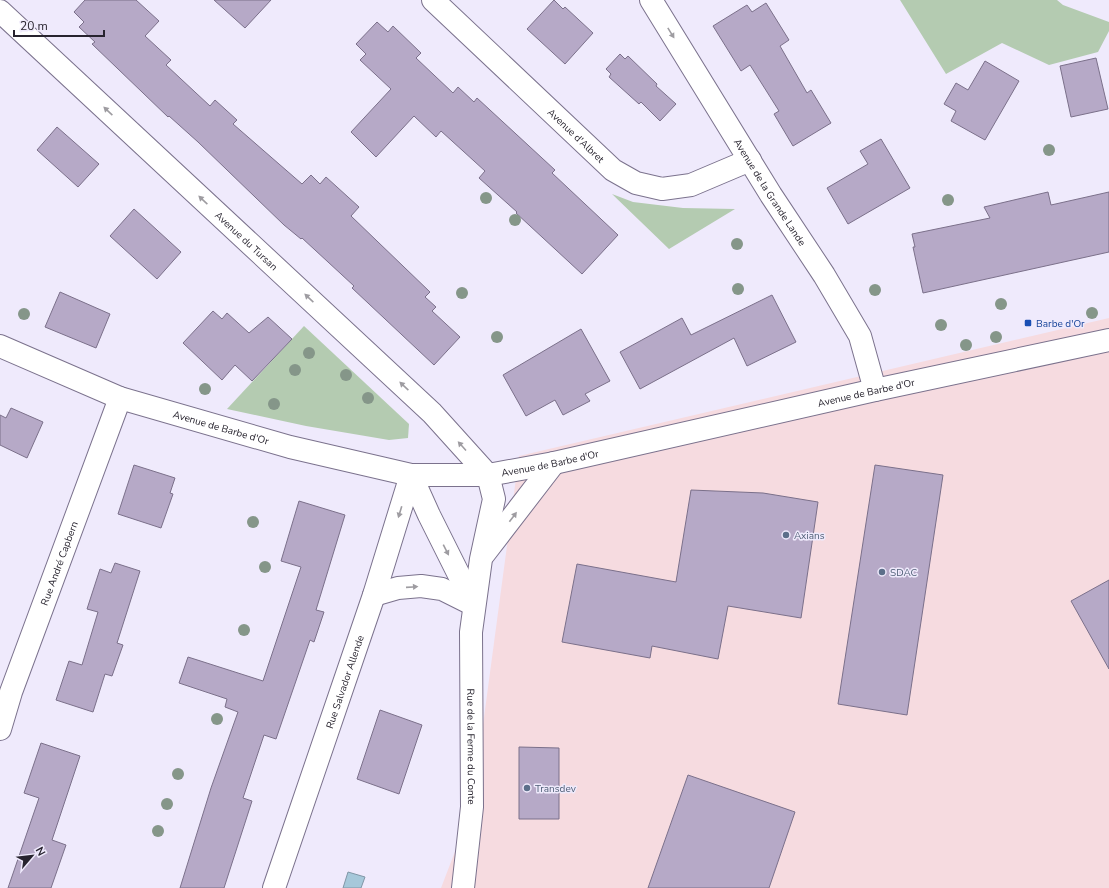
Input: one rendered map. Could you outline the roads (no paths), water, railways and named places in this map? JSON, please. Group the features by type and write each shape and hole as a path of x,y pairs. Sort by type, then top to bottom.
{"street":[{"name":"Avenue d'Albret","path":"433,0 613,170 636,183 662,189 691,186 750,160"},
{"name":"Avenue de la Grande Lande","path":"651,0 771,195 824,275 860,336 875,390"},
{"name":"Avenue du Tursan","path":"0,11 432,413 488,475"},
{"name":"Avenue de Barbe d'Or","path":"0,346 120,398 290,447 411,474 488,475 554,463 875,390 1109,340"},
{"name":"Rue André Capbern","path":"0,729 6,690 120,398"},
{"name":"Rue de la Ferme du Conte","path":"481,559 554,463"},
{"name":"Rue Salvador Allende","path":"274,888 374,595 411,474"},
{"path":"411,474 429,515 474,605"},
{"name":"Rue de la Ferme du Conte","path":"463,888 472,806 471,632 481,559 494,499 488,475"},
{"path":"374,595 398,588 421,586 442,589 474,605"}],"water":[{"path":"348,872 365,877 361,888 343,888"}],"place":[{"name":"Barbe d'Or","path":"1028,323"},
{"name":"Axians","path":"786,535"},
{"name":"SDAC","path":"882,572"},
{"name":"Transdev","path":"527,788"}]}
